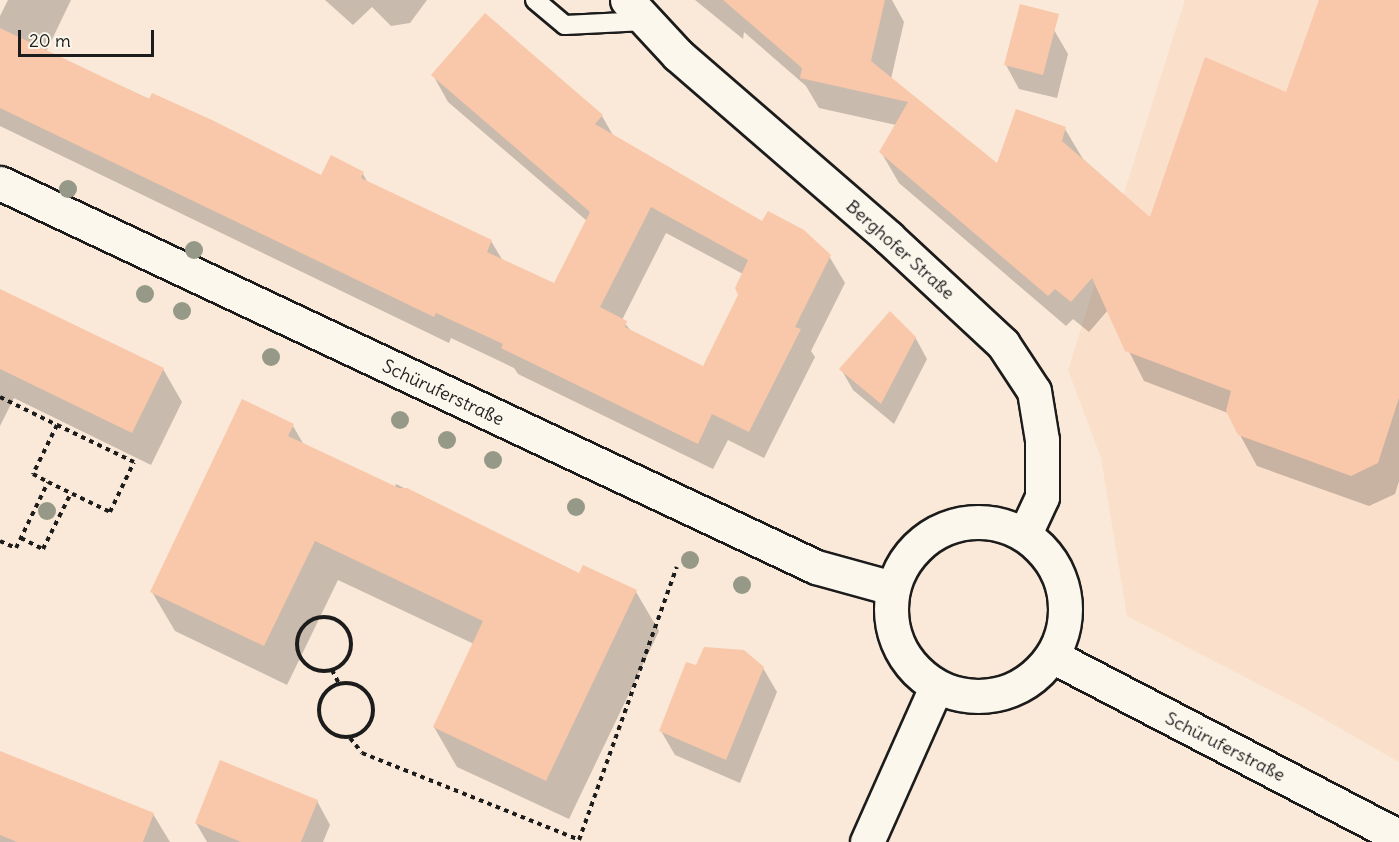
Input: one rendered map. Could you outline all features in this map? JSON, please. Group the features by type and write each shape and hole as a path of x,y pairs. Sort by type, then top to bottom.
{"main road":[{"name":"Berghofer Straße","path":"636,11 678,55 888,237 1004,344 1034,391 1042,440 1042,497 1025,533"},
{"name":"Schüruferstraße","path":"0,183 816,567 892,588"},
{"path":"972,521 999,523 1025,533 1046,554 1060,577 1065,604 1063,631 1052,656 1035,676 1004,692 961,696 936,687 913,669 897,645 890,617 892,588 903,562 921,542 945,527 972,521"},
{"name":"Schüruferstraße","path":"1052,656 1399,837"},
{"path":"867,842 936,687"}],"lane":[{"name":"Berghofer Straße","path":"535,0 565,25 636,11"}],"path":[{"path":"0,397 134,462 110,512 33,474 57,425"},
{"path":"0,541 16,548 48,482"},
{"path":"21,538 43,549 71,493"},
{"path":"350,738 371,723 373,706 357,685 339,684 324,694 319,712 333,734 350,738 362,753 579,840 660,623 656,621 677,567"},
{"path":"320,617 338,621 350,634 350,652 332,670 307,666 297,651 296,641 304,625 320,617"},
{"path":"332,670 339,684"}],"shaded area":[{"path":"1185,0 1399,0 1399,762 1301,706 1127,616 1101,458 1068,370"}],"building":[{"path":"723,0 885,0 871,61 997,163 1016,109 1066,127 1062,141 1150,217 1205,57 1286,92 1319,0 1399,0 1399,398 1378,463 1351,476 1238,435 1226,411 1231,391 1125,351 1092,278 1071,302 1055,289 1048,296 879,152 908,102 800,78 802,68"},
{"path":"1020,4 1059,14 1043,75 1004,65"},
{"path":"485,13 603,115 595,124 762,221 768,211 804,230 831,255 795,327 801,329 749,432 712,414 698,444 501,348 503,344 436,313 434,317 0,108 0,28 149,99 152,93 212,120 321,175 331,155 364,172 361,178 492,240 487,252 554,283 590,212 431,75","holes":["651,207 748,260 735,288 738,295 703,366 625,327 627,321 600,307"]},
{"path":"0,289 164,368 132,433 0,369"},
{"path":"890,311 916,337 881,404 839,369"},
{"path":"242,399 294,424 288,436 399,488 407,488 579,573 583,565 637,590 546,781 433,727 483,621 315,541 264,646 150,592"},
{"path":"704,647 744,650 764,667 726,760 659,731 686,662 696,665"},
{"path":"0,751 154,813 143,842 17,842 0,835"},
{"path":"220,760 318,800 301,842 241,842 195,823"}]}
